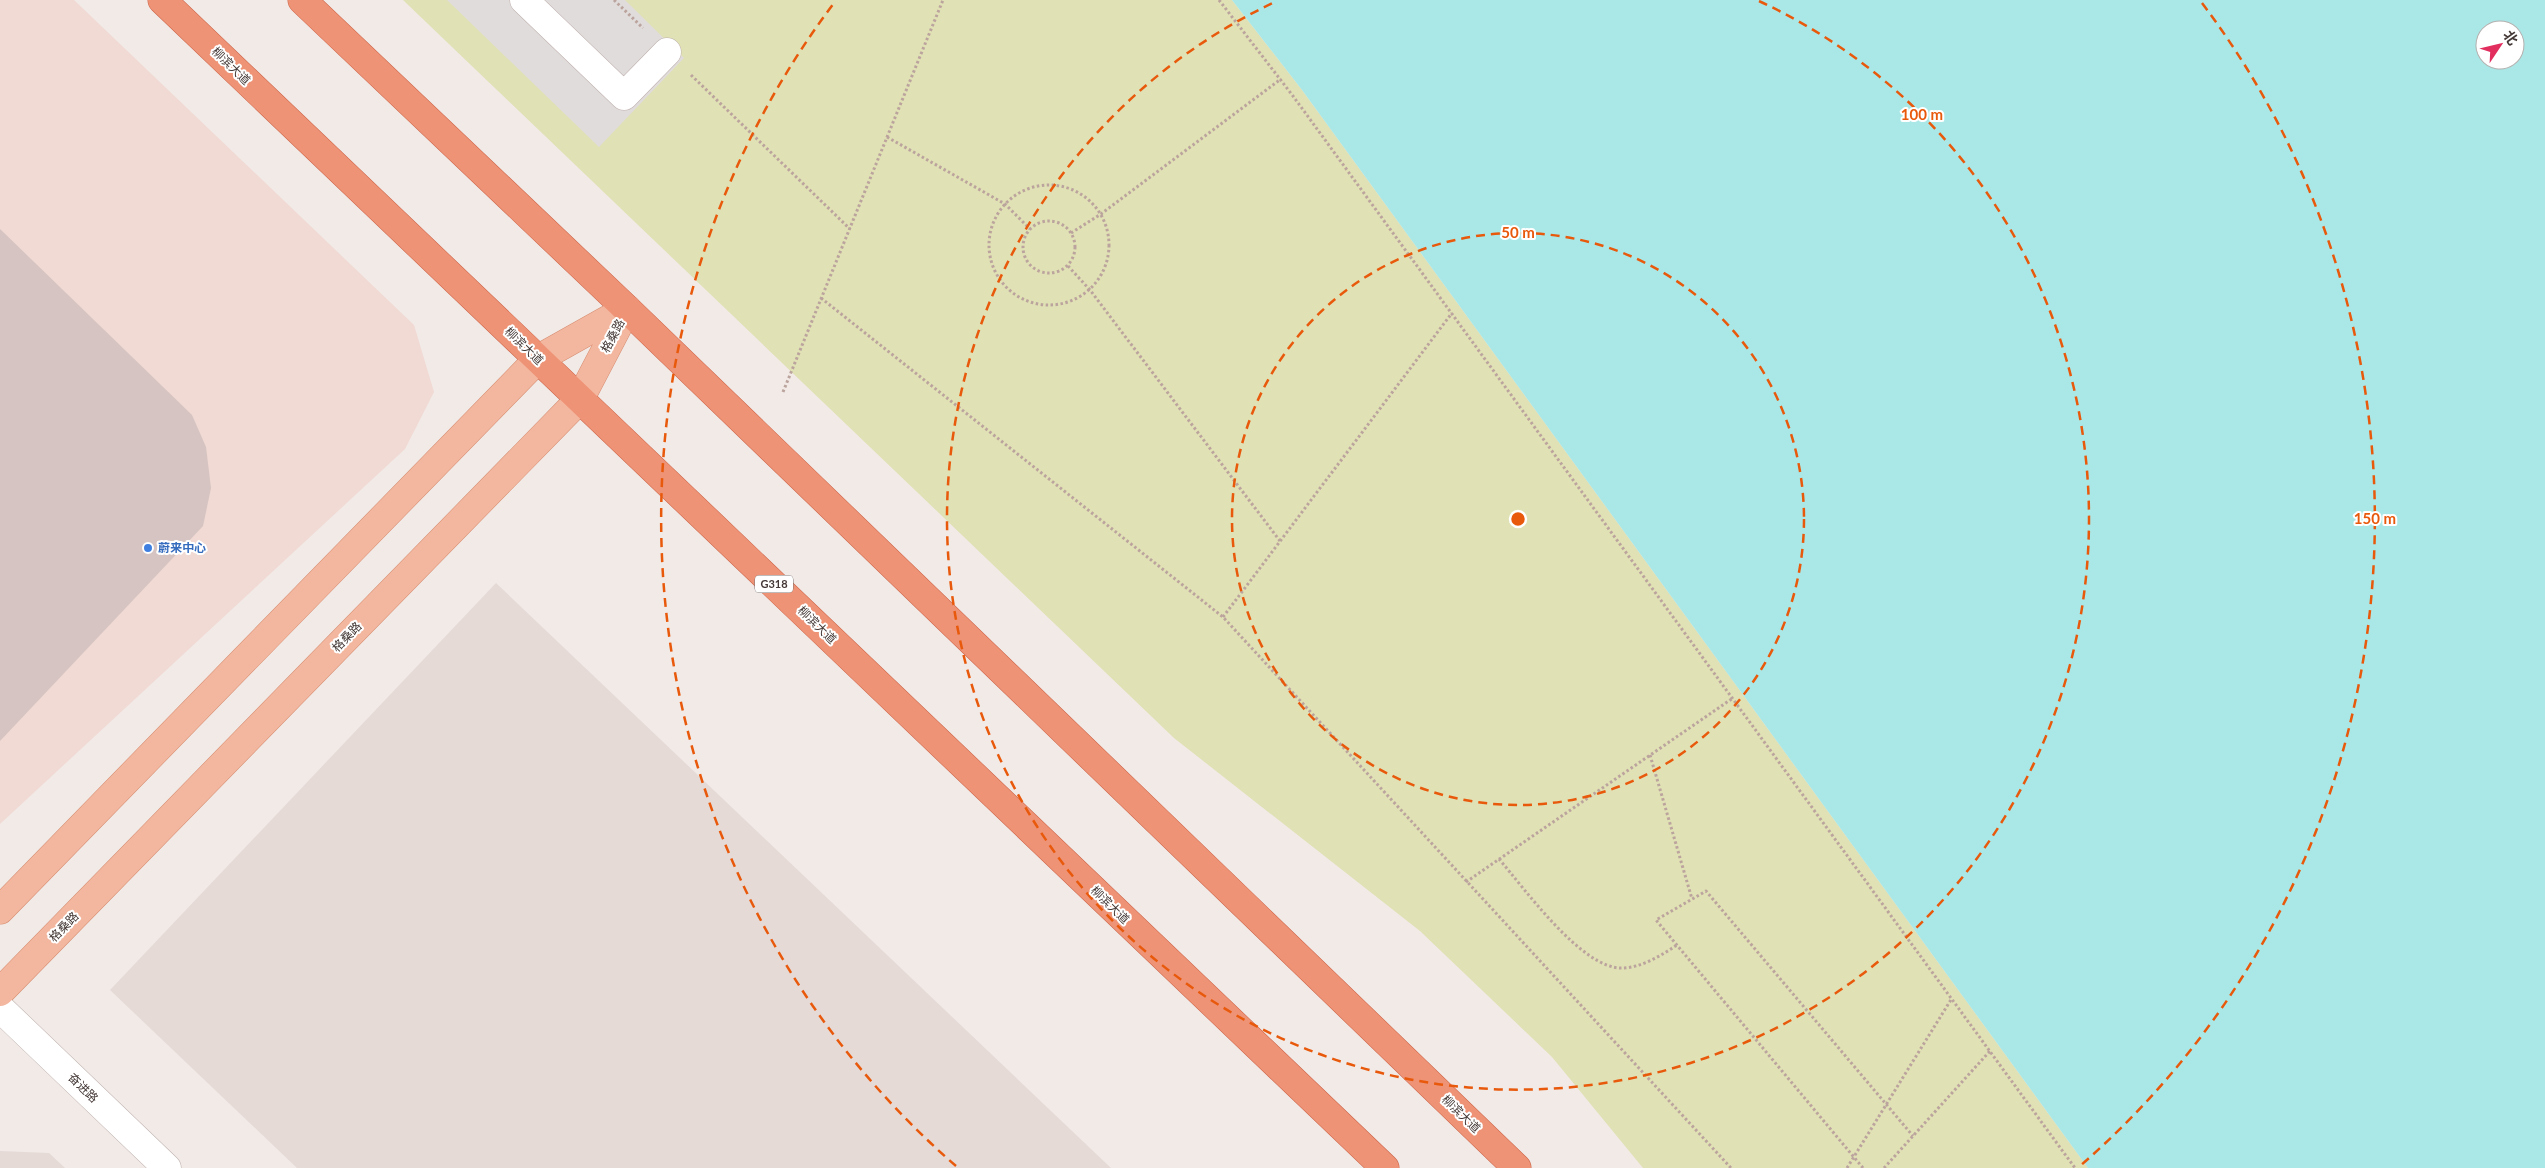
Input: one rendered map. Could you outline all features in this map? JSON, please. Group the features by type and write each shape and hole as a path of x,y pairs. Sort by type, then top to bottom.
{"highway":[{"name":"柳滨大道","path":"162,0 1385,1168"},
{"name":"柳滨大道","path":"302,0 627,309 1517,1168"}],"main road":[{"name":"格桑路","path":"0,910 538,359 627,309"},
{"name":"格桑路","path":"0,992 580,399 627,309"}],"street":[{"path":"524,0 624,96 667,52"},
{"name":"奋进路","path":"0,1008 167,1168"}],"path":[{"path":"614,0 850,229"},
{"path":"783,392 943,0"},
{"path":"1219,0 1281,79 2075,1168"},
{"path":"1071,234 1101,214 1281,79"},
{"path":"887,136 1006,204 1030,229"},
{"path":"1053,185 1072,189 1088,200 1101,214 1108,234 1109,254 1103,273 1090,290 1074,301 1054,306 1034,304 1016,295 1000,282 991,264 988,245 992,225 1006,204 1015,195 1033,187 1053,185"},
{"path":"1040,222 1058,222 1071,234 1075,250 1068,266 1060,271 1044,273 1029,265 1023,249 1024,240 1030,229 1040,222"},
{"path":"1068,266 1090,290 1280,541"},
{"path":"821,298 1223,617 1730,1168"},
{"path":"1223,617 1452,313"},
{"path":"1466,882 1733,698"},
{"path":"1650,755 1692,899"},
{"path":"1499,859 1566,936 1592,959 1607,966 1622,968 1653,959 1677,944"},
{"path":"1863,1168 1656,920 1706,891 1912,1136"},
{"path":"1847,1168 1952,998"},
{"path":"1884,1168 1990,1051"}],"shaded area":[{"path":"0,0 74,0 414,325 434,392 405,449 0,824"},
{"path":"447,0 625,0 684,58 599,147"},
{"path":"496,583 1111,1168 297,1168 110,990"},
{"path":"0,1151 49,1153 65,1168 0,1168"}],"green space":[{"path":"403,0 1232,0 1302,90 2088,1168 1643,1168 1552,1057 1420,931 1174,738"}],"water":[{"path":"1232,0 2545,0 2545,1168 2088,1168 1302,90"}],"building":[{"path":"0,229 192,415 206,447 211,488 203,526 0,741"}],"place":[{"name":"蔚来中心","path":"148,548"}]}
